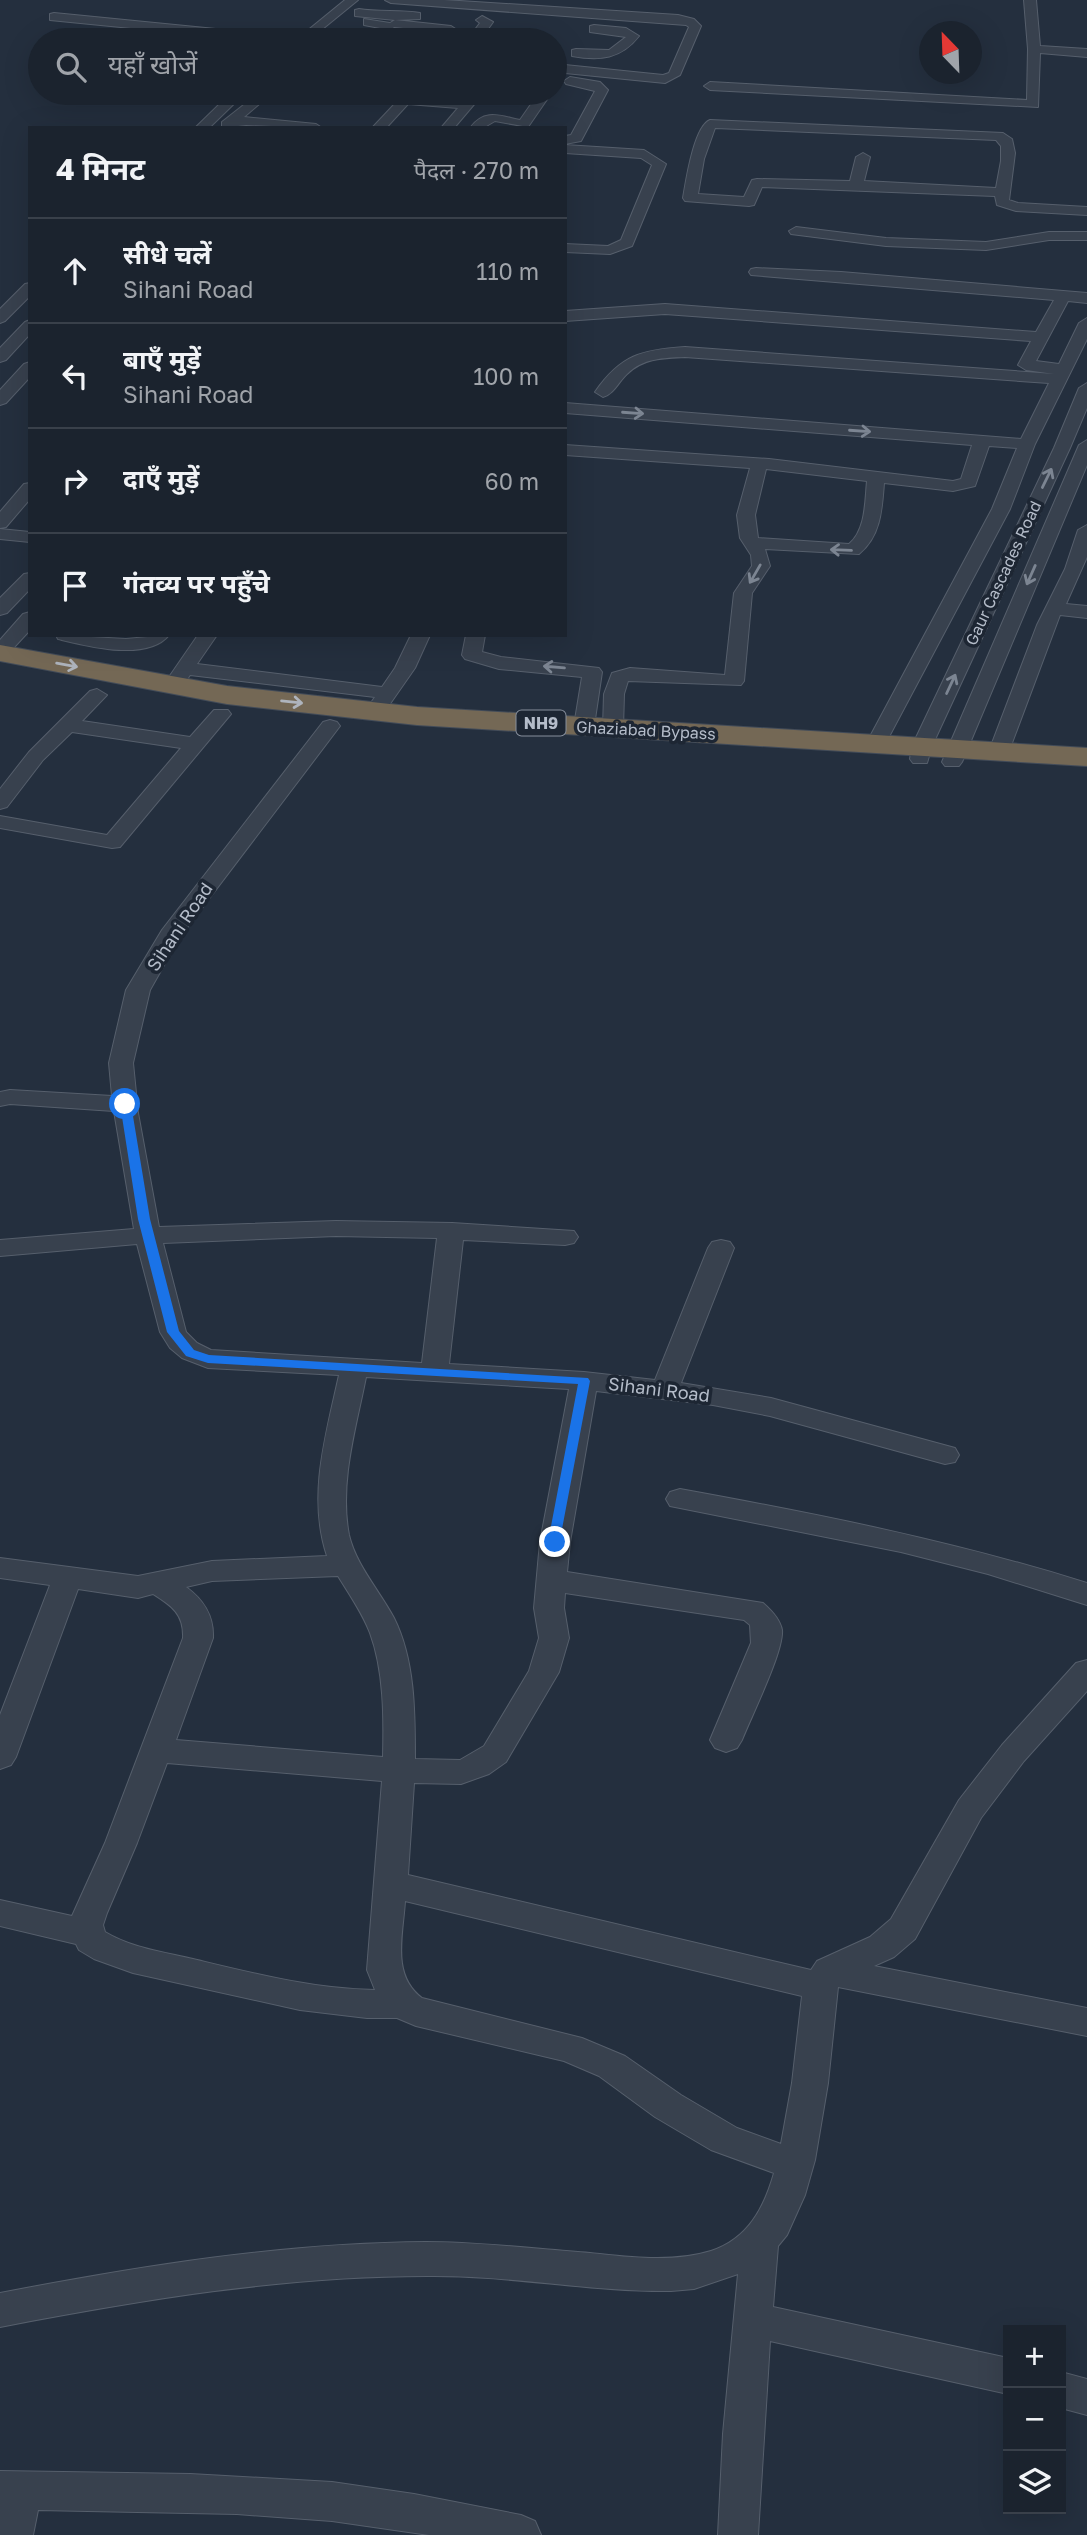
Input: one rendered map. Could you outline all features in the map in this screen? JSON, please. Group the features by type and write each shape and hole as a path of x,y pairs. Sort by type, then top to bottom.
{"highway":[{"name":"Ghaziabad Bypass","path":"0,652 180,677 227,695 381,702 584,726 876,744 921,753"},
{"name":"Ghaziabad Bypass","path":"0,678 220,714 330,726 362,725 921,753 1087,771"},
{"name":"Ghaziabad Bypass","path":"954,755 999,751 1087,757"}],"street":[{"path":"317,28 352,0"},
{"path":"355,17 374,0"},
{"path":"391,0 678,19 695,26 695,33 674,75 665,79 567,69"},
{"path":"544,0 679,8"},
{"path":"1030,0 1034,49 1034,106"},
{"path":"355,17 402,15 456,18"},
{"path":"54,17 165,28"},
{"path":"355,17 386,24 429,28"},
{"path":"482,28 487,22 476,20 522,23"},
{"path":"386,24 390,26 388,28"},
{"path":"568,52 610,55 619,53 633,36 626,32 574,28"},
{"path":"1034,49 1087,54"},
{"path":"781,75 777,79 778,84 788,91"},
{"path":"567,81 596,85 601,90 576,138 567,140"},
{"path":"709,86 1034,106"},
{"path":"1017,89 1034,106"},
{"path":"206,123 227,105"},
{"path":"228,125 252,105"},
{"path":"380,126 401,105"},
{"path":"449,126 469,105"},
{"path":"478,126 483,119 489,117 523,124 537,105"},
{"path":"206,123 228,125 246,121 296,126"},
{"path":"1001,197 1009,150 1005,139 998,136 710,124 698,159 690,198 749,202 757,183 856,185 1087,206"},
{"path":"567,149 644,154 659,164 627,243 610,250 567,248"},
{"path":"856,185 863,157"},
{"path":"1001,197 1016,207 1087,211"},
{"path":"796,231 886,242 986,246 1049,236 1087,236"},
{"path":"755,272 841,276 1087,299"},
{"path":"2,314 28,289"},
{"path":"1063,296 1026,365 1063,374"},
{"path":"567,316 608,317 637,310 665,309 1043,337"},
{"path":"0,357 28,327"},
{"path":"876,744 1001,509 1027,444 1085,332"},
{"path":"603,392 622,366 652,353 685,352 1063,374"},
{"path":"0,400 28,370"},
{"name":"Gaur Cascades Road","path":"921,753 1087,388"},
{"path":"567,408 1027,444"},
{"path":"567,450 759,464 953,486 969,482 982,441"},
{"name":"Gaur Cascades Road","path":"954,755 1087,445"},
{"path":"476,637 472,655 499,663 626,675 734,681 743,593 761,566 760,555 749,538 746,515 759,464"},
{"path":"752,544 853,550 862,545 869,529 876,477"},
{"path":"0,523 28,490"},
{"path":"1001,509 1031,512"},
{"path":"1058,517 1087,520"},
{"path":"999,751 1054,609 1081,569 1087,530"},
{"path":"0,534 28,537"},
{"path":"0,548 28,550"},
{"path":"0,584 26,582"},
{"path":"0,609 26,582"},
{"path":"1054,609 1087,612"},
{"path":"0,652 27,625"},
{"path":"75,637 111,644 133,644 154,637"},
{"path":"180,677 207,637"},
{"path":"381,702 405,668 420,637"},
{"path":"584,726 592,672"},
{"path":"613,728 614,694 619,677 626,675"},
{"path":"0,803 36,756 97,695"},
{"path":"0,822 111,842 220,714"},
{"path":"66,725 195,744"},
{"name":"Sihani Road","path":"330,726 170,935 138,990 121,1063 125,1104 148,1234 173,1332 190,1353 208,1359 584,1381 665,1390 771,1407 944,1455"},
{"path":"0,1099 10,1097 125,1104"},
{"path":"0,1248 148,1234 320,1229 565,1237"},
{"path":"434,1373 451,1232"},
{"path":"665,1390 721,1248"},
{"path":"354,1368 333,1483 334,1533 348,1566 384,1628 393,1659 399,1717 398,1797 384,1970 393,1993 401,2004 416,2012 570,2048 612,2066 668,2106 724,2139 745,2149 794,2164"},
{"path":"154,1750 397,1770 461,1772 478,1766 495,1754 544,1672 554,1638 549,1608 555,1542 584,1381"},
{"path":"680,1499 832,1526 973,1559 1087,1594"},
{"path":"0,1568 138,1587 212,1571 348,1566"},
{"path":"0,1757 68,1577"},
{"path":"551,1580 752,1611 764,1619 767,1630 765,1643 726,1740"},
{"path":"158,1583 192,1607 200,1627 121,1843 90,1913 87,1933 90,1940 106,1949 146,1962 318,1999 362,2005 401,2004"},
{"path":"825,1978 882,1947 903,1929 970,1809 1013,1753 1087,1671"},
{"path":"390,1884 825,1978 1087,2022"},
{"path":"0,1913 87,1933"},
{"path":"0,2310 95,2291 244,2270 371,2260 465,2260 641,2274 704,2272 732,2262 760,2241 779,2216 805,2125 825,1978"},
{"path":"738,2535 743,2434 760,2241"},
{"path":"753,2320 1003,2375"},
{"path":"1066,2391 1087,2397"},
{"path":"13,2535 11,2490 204,2493 307,2500 379,2507 521,2535"}],"route":[{"path":"125,1104 144,1219 173,1332 190,1353 208,1359 584,1381 555,1542"}]}
